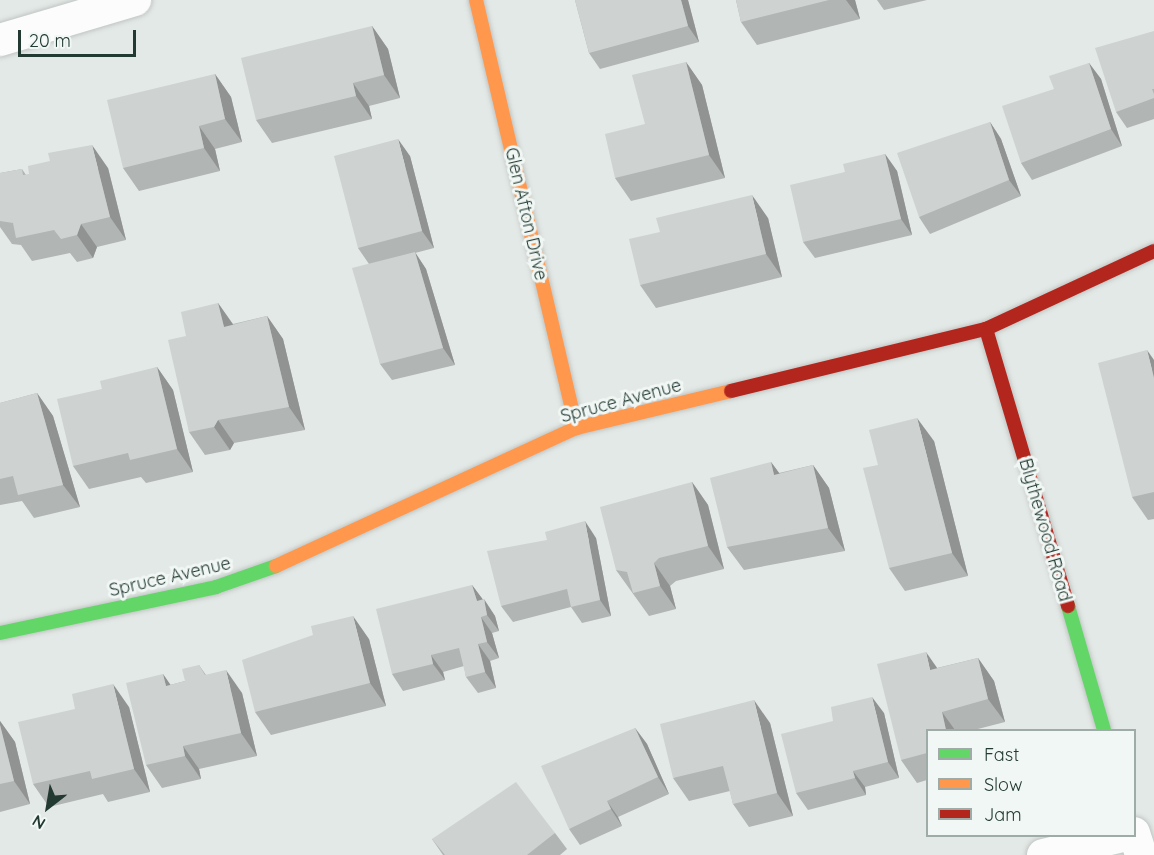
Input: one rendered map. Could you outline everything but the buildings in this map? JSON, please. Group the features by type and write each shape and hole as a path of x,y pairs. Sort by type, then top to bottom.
{"street":[{"path":"0,40 135,0"},
{"name":"Glen Afton Drive","path":"476,0 576,428"},
{"name":"Spruce Avenue","path":"0,633 216,587 266,571 576,428 986,329 1154,251"},
{"name":"Blythewood Road","path":"986,329 1104,729"},
{"path":"1043,855 1118,837"},
{"path":"1135,837 1140,855"}],"traffic: fast":[{"path":"0,633 216,587 276,566"},
{"path":"1068,606 1104,729"}],"traffic: slow":[{"path":"476,0 576,428"},
{"path":"276,566 576,428 731,391"}],"traffic: jam":[{"path":"731,391 986,329 1154,251"},
{"path":"986,329 1068,606"}]}
